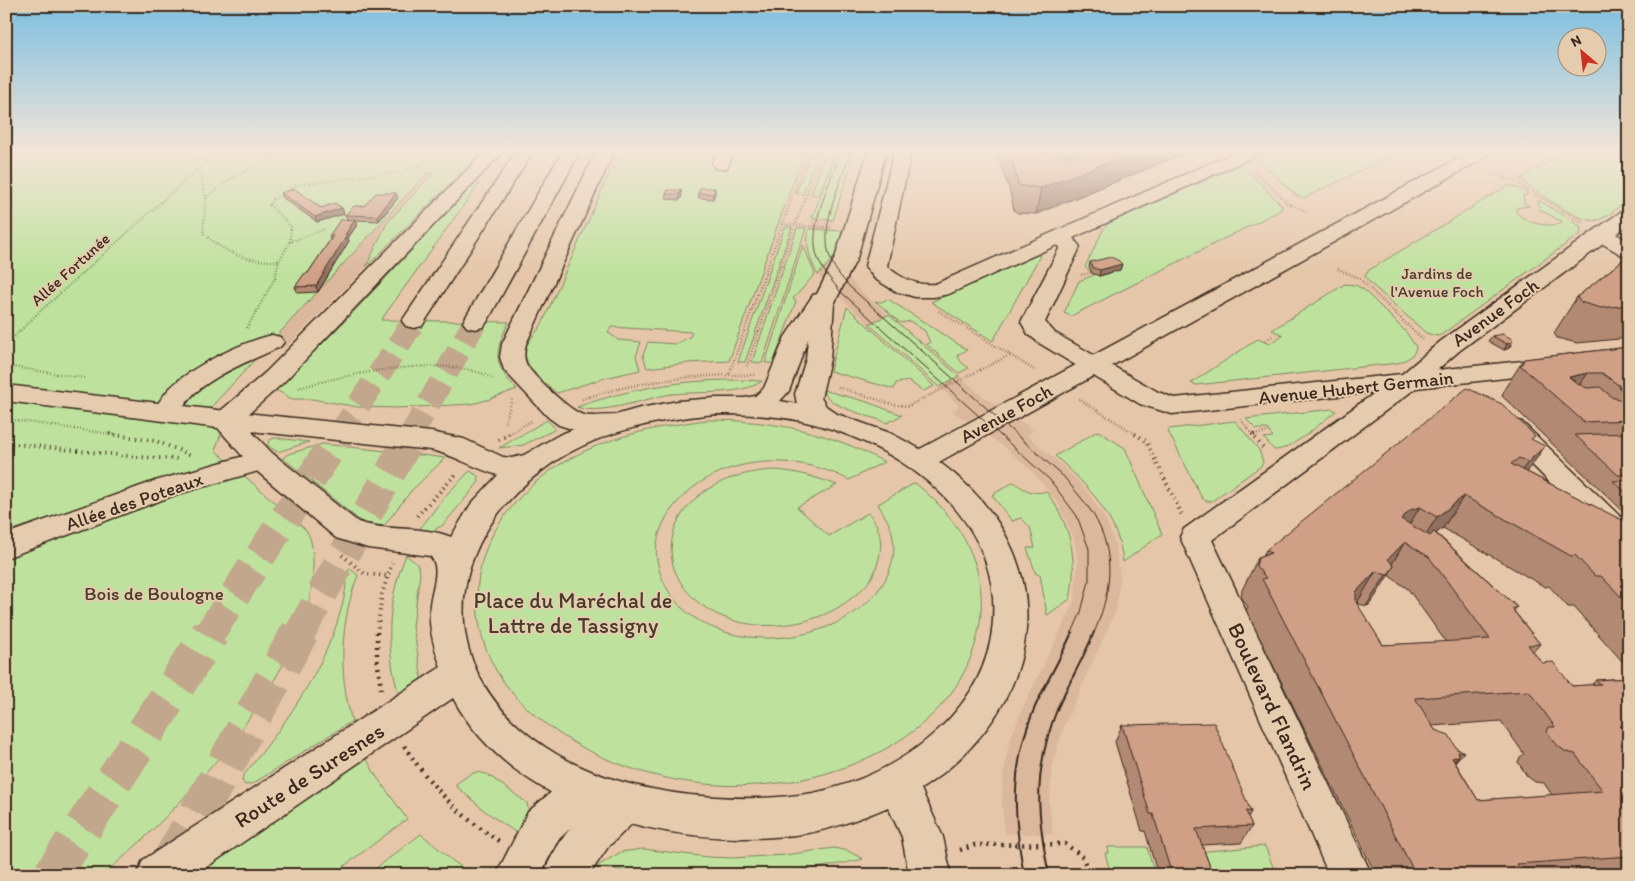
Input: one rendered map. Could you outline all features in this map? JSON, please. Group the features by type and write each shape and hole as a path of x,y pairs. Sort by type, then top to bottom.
{"main road":[{"path":"226,420 275,377 454,193"},
{"path":"414,321 497,193"},
{"path":"475,322 547,193"},
{"path":"586,193 514,344 511,353 512,362 517,370 567,419 582,425 602,425 669,410 715,406 742,406 786,410 827,419 878,438 919,461 960,493 991,534 1002,558 1009,584 1011,622 1009,642 995,682 969,723 929,761 896,782 869,796 843,805 790,817 712,819 667,814 624,804 584,789 538,764 512,743 479,708 460,674 449,641 446,621 446,601 452,570 465,538 485,507 514,477 537,460 564,444 612,423"},
{"path":"827,419 814,410 808,400 818,359 820,319 823,304 846,258 865,193"},
{"path":"892,193 876,264 877,269 905,288 918,292 941,289 1157,193"},
{"name":"Avenue Foch","path":"919,461 1407,193"},
{"name":"Avenue Foch","path":"1195,538 1407,382 1595,230 1629,215"},
{"path":"1595,230 1629,251"},
{"path":"1058,237 1068,244 1070,248 1033,322 1034,326 1047,338 1094,365"},
{"path":"742,406 764,402 776,391 788,356 797,337 830,288"},
{"path":"165,412 180,394 224,365 272,342"},
{"name":"Avenue Hubert Germain","path":"1094,365 1149,398 1172,406 1629,357"},
{"path":"1459,376 1629,544"},
{"path":"6,393 226,420 431,441 457,447 504,468 521,467 537,460"},
{"path":"226,420 262,460 347,530 368,537 439,544 450,556 452,570"},
{"name":"Allée des Poteaux","path":"6,546 160,490 217,465 262,460"},
{"name":"Boulevard Flandrin","path":"1195,538 1351,875"},
{"name":"Route de Suresnes","path":"158,875 299,780 392,722 460,674"},
{"path":"896,782 922,829 930,875"},
{"path":"511,859 543,826 584,789"},
{"path":"564,875 593,833 624,804"}],"path":[{"name":"Allée Fortunée","path":"6,345 169,193"},
{"path":"205,193 203,234 216,246 244,260 279,261"},
{"path":"206,198 212,193"},
{"path":"224,365 267,294 275,278 279,261 290,242 291,227 270,205 273,200 284,193"},
{"path":"729,374 793,193"},
{"path":"796,223 807,193"},
{"path":"1277,193 1288,204 1308,212"},
{"path":"1534,193 1595,230"},
{"path":"782,224 835,229"},
{"path":"748,366 794,227"},
{"path":"290,242 325,229"},
{"path":"1338,268 1359,278 1420,339 1426,341"},
{"path":"1076,276 1096,271"},
{"path":"918,292 919,298 1032,369"},
{"path":"1264,341 1274,335"},
{"path":"832,386 898,406 908,406 1010,355"},
{"path":"292,390 346,375 402,368 471,370 486,374 496,381"},
{"path":"579,400 651,381 686,376 761,375"},
{"path":"506,423 512,400 509,392"},
{"path":"1084,402 1146,441 1195,538"},
{"path":"6,419 156,441 217,465"},
{"path":"496,442 534,420"},
{"path":"1241,420 1264,449"},
{"path":"1253,435 1268,432"},
{"path":"6,443 217,465"},
{"path":"414,521 432,498 463,467"},
{"path":"381,691 376,662 376,633 383,589 393,560"},
{"path":"401,742 418,767 441,794 511,859"},
{"path":"975,845 1065,844 1075,848 1082,855 1087,863 1090,875"},
{"path":"863,875 874,872"}],"shaded area":[{"path":"306,193 415,193 387,223 366,267 286,347 277,347 268,339"},
{"path":"821,193 842,193 831,230 835,256 845,274 857,288 981,395 1034,430 1027,435 1069,472 1086,490 1106,520 1115,544 1120,578 1116,610 1064,726 1053,762 1049,803 1053,834 1005,834 1002,806 1003,776 1009,743 1020,714 1075,598 1078,561 1074,538 1058,503 1032,471 1005,447 952,411 960,406 836,294 818,275 809,254 807,238"}],"green space":[{"name":"Bois de Boulogne","path":"6,193 408,193 202,417 226,420 215,450 306,530 312,545 313,570 307,609 290,651 265,694 235,738 201,779 132,849 102,875 6,875"},
{"name":"Bois de Boulogne","path":"414,193 441,193 366,267 387,223"},
{"path":"465,193 472,193 381,320 509,322 500,342 498,357 503,372 517,389 472,404 398,408 358,407 312,399 292,399 276,390 346,320"},
{"path":"601,193 789,193 729,361 647,368 643,355 648,342 675,344 690,337 692,332 611,327 608,332 618,340 641,342 636,356 640,370 605,378 557,393 534,371 526,357 525,350 528,343 542,324"},
{"path":"821,193 842,193 833,220 812,218"},
{"path":"1176,193 1270,193 1282,206 1281,210 1071,316 1064,313 1079,281 1094,275 1085,267 1104,228 1109,223"},
{"path":"1294,193 1314,193 1304,198"},
{"name":"Jardins de l'Avenue Foch","path":"1496,193 1527,193 1527,195 1523,196 1524,203 1529,206 1516,208 1516,212 1531,222 1549,225 1561,223 1562,221 1540,210 1538,201 1540,201 1580,226 1581,233 1441,335 1436,336 1426,333 1369,282 1365,276 1369,270"},
{"path":"1539,193 1629,193 1629,198 1614,211 1597,220 1580,217 1557,206"},
{"path":"792,227 745,362 738,362 784,229"},
{"path":"797,228 806,228 762,363 752,362"},
{"path":"809,229 843,231 835,256 818,275 809,253"},
{"path":"803,245 815,274 793,299 796,301 773,363 765,363"},
{"path":"1037,255 1040,256 993,341 931,302"},
{"name":"Jardins de l'Avenue Foch","path":"1345,284 1355,285 1363,289 1406,332 1416,347 1412,355 1398,363 1196,385 1191,383 1258,339 1269,344 1283,335 1272,330"},
{"path":"888,299 967,350 957,355 962,363 969,368 959,373 926,344 930,343 925,331 910,321 901,323 875,301 881,302"},
{"path":"847,307 934,386 923,391 909,381 896,383 894,389 830,371"},
{"path":"888,315 959,376 939,387 869,324"},
{"path":"714,380 762,381 753,386 731,391 672,394 610,408 587,409 577,407 615,395 654,387"},
{"path":"823,390 864,401 902,415 887,423 833,402 826,396"},
{"path":"1332,409 1336,411 1298,441 1282,449 1274,450 1264,438 1273,437 1267,429 1256,429 1246,419"},
{"path":"547,420 555,428 554,430 523,445 499,448"},
{"name":"Place du Maréchal de Lattre de Tassigny","path":"707,420 754,422 798,429 842,442 884,462 849,480 827,470 803,464 754,463 730,468 708,478 688,492 671,510 664,521 657,540 657,560 670,593 692,616 723,631 758,638 794,636 829,626 859,609 882,585 888,574 893,557 894,544 891,529 878,504 915,483 946,512 968,546 980,585 981,606 975,646 960,679 939,708 912,732 856,763 812,777 766,784 719,785 673,779 628,767 585,749 546,724 526,707 494,667 480,630 477,588 486,548 511,508 533,485 557,466 584,451 643,431"},
{"path":"1235,421 1259,450 1263,462 1261,466 1212,501 1206,501 1202,498 1168,431 1169,429"},
{"path":"1098,431 1125,448 1162,534 1123,562 1115,531 1100,503 1079,478 1055,456"},
{"path":"275,438 309,442 277,452 267,445 270,440"},
{"path":"323,444 445,458 411,491 383,527 370,526 359,520 283,458 288,454"},
{"path":"773,470 805,475 837,485 797,507 829,536 868,513 876,524 880,536 880,555 874,574 867,584 849,600 828,613 805,621 779,625 753,624 729,619 707,608 688,593 673,564 671,550 675,528 689,505 709,488 734,477"},
{"path":"470,471 478,476 479,482 443,525 432,531 419,530 446,495"},
{"path":"1014,482 1033,492 1046,491 1055,504 1067,529 1073,556 1070,599 1047,615 1040,574 1036,574 1027,548 1035,548 1030,527 1021,518 1012,521 992,495"},
{"path":"406,555 417,564 420,573 413,626 421,674 420,686 400,699 392,662 390,626 391,608 399,573"},
{"path":"349,568 358,575 347,611 343,648 344,685 352,721 254,783 245,785 242,780 243,776 300,699 323,656 333,635 342,607"},
{"path":"365,756 376,776 407,819 332,875 191,875"},
{"path":"477,772 487,774 527,803 529,814 518,834 485,811 455,785 470,774"},
{"path":"421,834 473,875 367,875"},
{"path":"1265,846 1276,875 1202,875 1197,852"},
{"path":"1108,847 1147,847 1155,875 1111,875 1105,853 1109,853"},
{"path":"834,848 848,851 863,859 797,871 730,876 663,874 596,867 621,852 643,849 733,858 785,855"}],"building":[{"path":"281,193 301,193 321,208 335,203 342,208 315,217"},
{"path":"376,193 396,193 377,216 345,215 354,206 364,206"},
{"path":"355,219 316,286 295,287 304,274 308,273 333,236 329,236 340,220"},
{"path":"1629,255 1629,305 1601,308 1580,302 1577,297"},
{"path":"1111,257 1122,264 1100,270 1093,268 1090,262"},
{"path":"1503,334 1512,339 1512,342 1507,344 1492,336"},
{"path":"1629,347 1629,394 1602,373 1588,373 1569,377 1587,388 1600,387 1613,398 1629,403 1629,420 1584,422 1521,366 1524,359"},
{"path":"1467,388 1502,404 1535,436 1531,439 1545,446 1528,462 1519,458 1511,464 1629,524 1629,605 1601,576 1595,576 1575,555 1571,556 1464,496 1437,517 1420,507 1410,510 1401,519 1430,536 1434,532 1517,607 1512,609 1540,644 1528,645 1542,663 1553,662 1572,686 1601,684 1596,680 1629,678 1629,725 1620,726 1629,737 1629,856 1517,864 1523,875 1416,875 1262,579 1266,578 1256,566 1258,558 1271,553 1266,550","holes":["1405,542 1429,557 1490,639 1383,645 1356,602 1356,592 1376,571 1386,575 1389,573 1394,566 1388,559","1529,691 1555,727 1549,727 1547,732 1558,746 1566,752 1575,754 1603,791 1478,800 1452,758 1459,756 1458,752 1464,752 1457,749 1449,735 1435,730 1415,698"]},
{"path":"1629,433 1629,475 1618,475 1575,435"},
{"path":"1629,480 1629,495 1613,481"},
{"path":"1214,723 1251,812 1246,811 1252,826 1196,829 1213,875 1172,875 1153,814 1150,814 1122,725"}],"tunnel":[{"path":"339,435 414,321"},
{"path":"411,435 475,322"},
{"path":"210,633 340,434"},
{"path":"300,633 412,434"},
{"path":"52,875 211,632"},
{"path":"170,863 300,632"}],"tram line":[{"path":"825,193 817,219 815,247 818,259 828,276 840,291 1050,480 1077,516 1089,549 1089,581 1081,612 1072,633"},
{"path":"836,193 829,216 827,242 832,263 840,276 850,287 1064,477 1093,514 1106,544 1109,574 1104,603 1094,633"},
{"path":"1024,875 1016,810 1016,790 1021,749 1035,707 1072,632"},
{"path":"1049,875 1041,831 1039,791 1044,751 1058,707 1094,632"}]}
